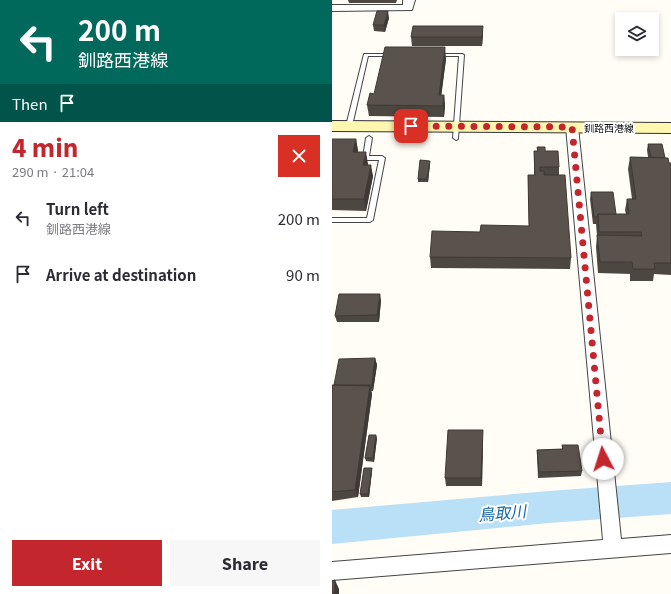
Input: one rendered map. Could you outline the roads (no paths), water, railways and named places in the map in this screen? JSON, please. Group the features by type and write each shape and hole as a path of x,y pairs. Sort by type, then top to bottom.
{"main road":[{"name":"釧路西港線","path":"332,126 456,132 572,133 671,139"},
{"name":"釧路西港線","path":"572,133 671,128"},
{"name":"釧路西港線","path":"332,138 369,138 456,132"}],"street":[{"path":"332,8 408,8 409,0"},
{"path":"572,133 613,549"},
{"path":"332,571 671,544"}],"lane":[{"path":"349,126 366,55 398,55"},
{"path":"430,55 462,55 456,132"},
{"path":"332,220 370,220 382,158 366,158 369,138"}],"waterway":[{"name":"鳥取川","path":"332,527 549,507 671,498"}]}
